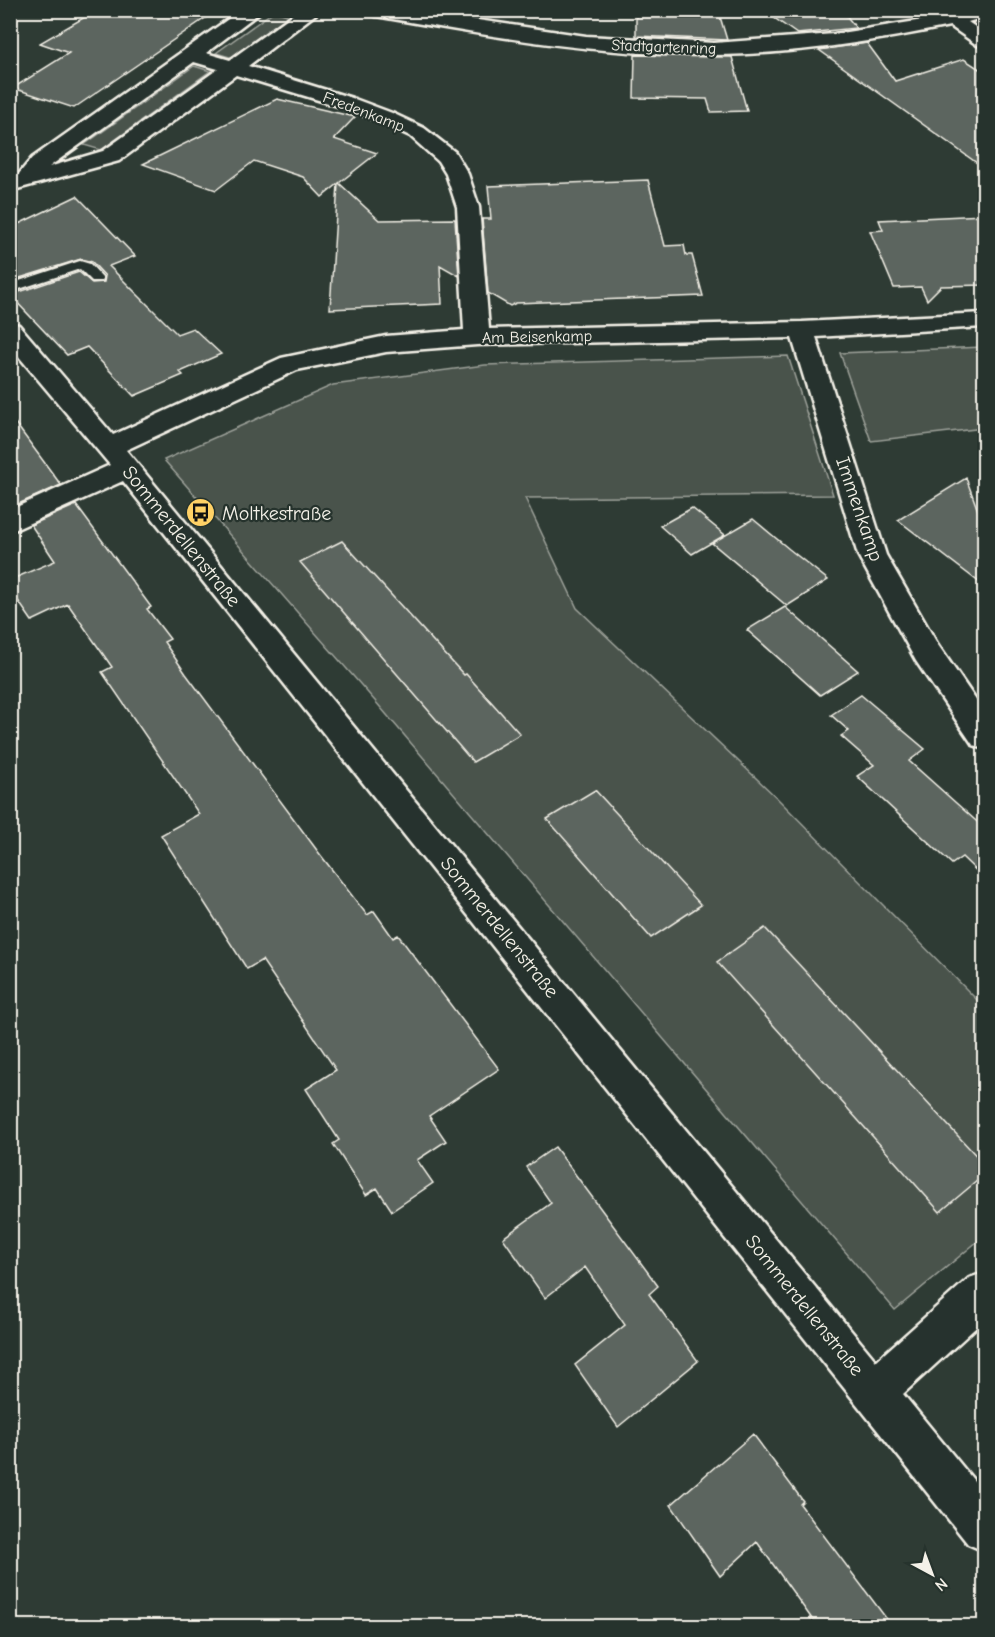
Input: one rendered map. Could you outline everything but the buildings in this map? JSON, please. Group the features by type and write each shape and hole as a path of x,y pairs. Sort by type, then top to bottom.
{"street":[{"path":"18,182 40,163 254,10"},
{"path":"18,182 95,163 111,156 312,10"},
{"name":"Stadtgartenring","path":"376,10 471,28 594,44 714,49 795,45 866,37 953,20 984,11"},
{"path":"953,20 984,40"},
{"name":"Fredenkamp","path":"192,55 345,102 384,117 417,132 447,157 457,174 468,207 477,337"},
{"name":"Am Beisenkamp","path":"118,458 290,364 386,344 477,337 802,330 984,321"},
{"name":"Sommerdellenstraße","path":"10,330 118,458 875,1390 984,1528"},
{"name":"Immenkamp","path":"802,330 872,555 927,653 984,736"},
{"path":"10,522 118,458"},
{"path":"875,1390 984,1293"}],"lane":[{"path":"10,288 80,265 87,267 97,278"}],"shaded area":[{"path":"274,11 291,16 233,58 216,53"},
{"path":"194,66 210,71 101,150 84,145"},
{"path":"984,347 984,428 871,441 840,353"},
{"path":"788,356 833,495 525,498 577,608 776,797 984,1007 984,1236 895,1310 375,701 164,460 333,385 485,365"}],"place":[{"name":"Moltkestraße","path":"201,513"}]}
